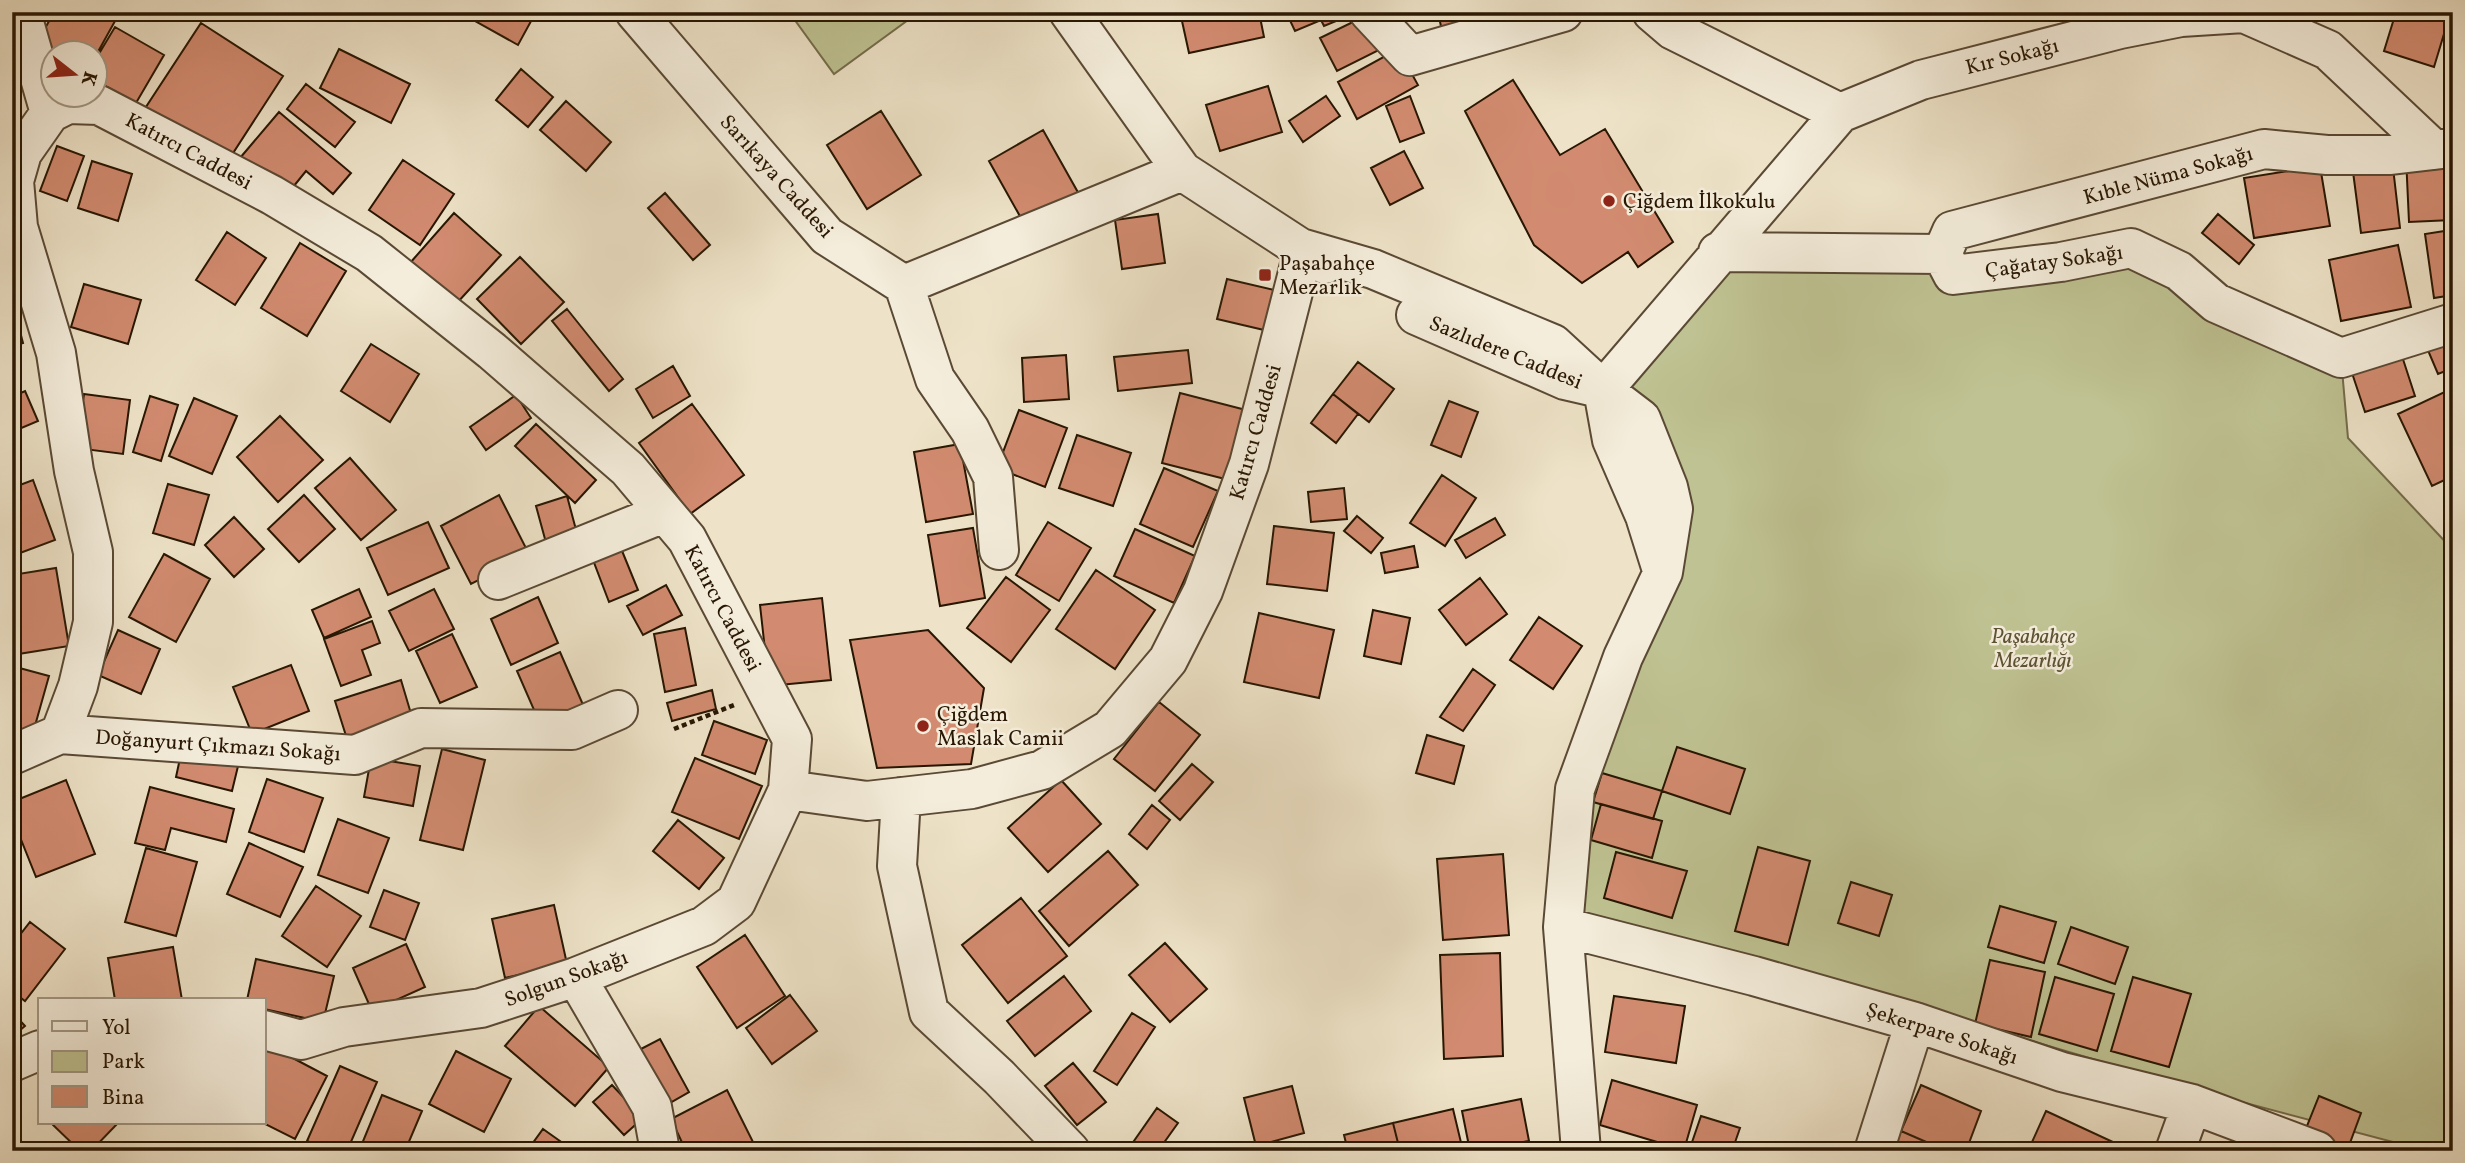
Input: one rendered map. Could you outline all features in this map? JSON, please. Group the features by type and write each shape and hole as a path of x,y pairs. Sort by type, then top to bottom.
{"street":[{"path":"12,755 60,734 78,686 93,621 93,552 74,471 56,353 19,248 14,181 22,153 50,113 22,12"},
{"name":"Sarıkaya Caddesi","path":"635,12 827,236 904,285"},
{"name":"Sazlıdere Caddesi","path":"1069,12 1182,171 1304,249 1366,293 1565,380 1603,390"},
{"path":"1094,12 1107,66"},
{"path":"1369,12 1410,56 1563,12"},
{"path":"1575,1149 1563,927 1575,789 1623,657 1663,572 1673,509 1668,487 1641,419 1603,390 1718,252 1840,113 1672,30 1652,12"},
{"name":"Kır Sokağı","path":"1840,113 1921,80 2120,29 2181,17 2244,13 2328,50 2444,149"},
{"name":"Katırcı Caddesi","path":"50,113 68,104 99,105 272,195 369,253 492,351 628,469 687,539 792,739 788,790 867,801 972,789 1042,770 1110,729 1168,660 1203,591 1250,464 1304,249"},
{"name":"Kıble Nüma Sokağı","path":"1942,254 1952,231 2264,149 2327,155 2444,149"},
{"path":"999,550 993,477 970,430 935,379 904,285 1182,171"},
{"name":"Çağatay Sokağı","path":"1942,254 1953,275 2061,261 2131,248 2179,271 2216,303 2341,358 2453,323"},
{"path":"1718,252 1942,254"},
{"path":"498,580 664,513"},
{"name":"Doğanyurt Çıkmazı Sokağı","path":"60,734 355,755 421,728 572,730 618,710"},
{"name":"Solgun Sokağı","path":"266,1031 301,1040 344,1027 481,1008 576,977 704,926 736,902 788,790"},
{"path":"901,797 897,866 929,1012 999,1077 1070,1151"},
{"name":"Şekerpare Sokağı","path":"1563,927 1754,976 1915,1022 2062,1072 2192,1104 2317,1151"},
{"path":"576,977 652,1107 660,1151"},
{"path":"1874,1151 1915,1022"},
{"path":"12,1062 38,1051"},
{"path":"2175,1151 2192,1104"}],"path":[{"name":"Katırcı Caddesi","path":"674,729 767,691"}],"green space":[{"path":"789,12 919,12 834,74"},
{"name":"Paşabahçe Mezarlığı","path":"1718,252 2126,261 2341,358 2348,438 2453,550 2453,1151 2427,1151 2204,1092 1920,1008 1563,927 1575,789 1663,573 1603,390"}],"building":[{"path":"54,12 120,12 106,38 40,38"},
{"path":"470,12 536,12 518,45 468,17"},
{"path":"1180,12 1259,12 1264,37 1189,53"},
{"path":"1286,12 1344,12 1346,17 1324,26 1321,20 1295,31"},
{"path":"1353,12 1383,48 1337,71 1320,38 1353,22 1349,14"},
{"path":"1438,12 1483,12 1486,25 1443,36"},
{"path":"2396,12 2450,14 2434,67 2384,51"},
{"path":"201,23 283,76 224,167 142,113"},
{"path":"115,27 164,55 136,103 108,88 108,39"},
{"path":"339,49 410,84 391,123 320,88"},
{"path":"1398,49 1418,85 1357,119 1338,82"},
{"path":"521,69 553,97 528,127 496,100"},
{"path":"1513,80 1560,155 1605,129 1673,242 1638,267 1628,252 1582,283 1534,245 1465,111"},
{"path":"306,84 355,122 335,147 287,109"},
{"path":"1268,86 1282,132 1220,151 1206,105"},
{"path":"1326,96 1340,116 1303,142 1289,121"},
{"path":"1410,96 1424,133 1400,142 1386,106"},
{"path":"566,101 611,142 586,171 540,130"},
{"path":"881,111 921,175 867,209 827,145"},
{"path":"279,112 351,173 333,194 306,171 285,197 240,158"},
{"path":"1043,130 1080,196 1026,227 989,161"},
{"path":"57,146 84,156 67,201 40,191"},
{"path":"1404,151 1423,188 1390,205 1371,168"},
{"path":"2448,155 2452,220 2409,222 2406,157"},
{"path":"2392,159 2400,228 2361,233 2352,164"},
{"path":"403,160 454,194 420,245 369,210"},
{"path":"92,161 132,174 118,221 78,208"},
{"path":"2320,166 2330,226 2254,238 2244,178"},
{"path":"665,193 710,245 693,260 648,208"},
{"path":"454,213 501,255 456,304 410,263"},
{"path":"1158,214 1165,263 1122,269 1115,220"},
{"path":"2218,214 2254,245 2239,264 2202,233"},
{"path":"2451,230 2453,295 2434,298 2425,234"},
{"path":"227,232 266,258 235,305 196,280"},
{"path":"300,243 346,271 307,336 261,308"},
{"path":"2398,245 2411,307 2341,321 2329,260"},
{"path":"520,257 564,302 521,344 477,299"},
{"path":"1227,279 1274,290 1264,330 1217,319"},
{"path":"84,284 141,300 128,344 71,327"},
{"path":"12,300 23,343 12,346"},
{"path":"567,309 623,379 609,391 552,321"},
{"path":"2453,337 2453,368 2438,374 2427,348"},
{"path":"371,344 419,374 390,422 341,391"},
{"path":"1188,350 1192,383 1118,391 1114,357"},
{"path":"2400,350 2415,396 2365,412 2350,367"},
{"path":"1066,355 1069,399 1024,402 1022,358"},
{"path":"1358,362 1394,389 1369,422 1333,394"},
{"path":"673,366 690,396 653,418 636,389"},
{"path":"2453,388 2453,476 2432,486 2398,414"},
{"path":"25,391 38,421 12,432 12,397"},
{"path":"1180,393 1246,410 1229,480 1162,463"},
{"path":"84,394 130,400 123,454 76,448"},
{"path":"1333,394 1358,414 1336,443 1311,423"},
{"path":"516,395 531,418 486,450 470,427"},
{"path":"150,396 178,405 161,461 133,452"},
{"path":"194,398 237,416 212,474 169,456"},
{"path":"1449,401 1478,412 1461,457 1431,445"},
{"path":"692,404 744,475 690,514 639,443"},
{"path":"1019,410 1067,428 1045,487 997,468"},
{"path":"280,416 323,460 278,502 237,457"},
{"path":"536,424 596,480 575,503 515,446"},
{"path":"1077,435 1131,453 1113,506 1059,488"},
{"path":"960,444 973,514 926,522 914,452"},
{"path":"350,458 396,510 361,540 315,488"},
{"path":"1164,468 1218,491 1193,547 1140,524"},
{"path":"1442,475 1476,498 1445,546 1410,523"},
{"path":"33,480 55,540 12,556 12,488"},
{"path":"168,484 209,495 194,545 153,533"},
{"path":"1344,488 1347,519 1311,522 1308,492"},
{"path":"304,495 335,529 299,562 268,529"},
{"path":"499,495 529,554 471,584 441,526"},
{"path":"567,496 579,541 548,550 536,506"},
{"path":"1357,516 1383,538 1371,553 1344,531"},
{"path":"234,517 264,549 234,577 205,545"},
{"path":"1495,518 1505,535 1466,558 1455,540"},
{"path":"428,522 449,568 388,595 367,548"},
{"path":"1048,522 1091,548 1059,601 1016,575"},
{"path":"1274,526 1334,533 1327,591 1267,584"},
{"path":"973,528 985,598 940,606 928,535"},
{"path":"1135,529 1195,556 1174,603 1114,576"},
{"path":"618,541 638,590 609,602 590,552"},
{"path":"1414,546 1418,567 1385,573 1381,553"},
{"path":"164,554 210,579 176,642 129,617"},
{"path":"56,568 69,646 12,655 12,575"},
{"path":"1096,570 1155,610 1115,669 1056,629"},
{"path":"1006,577 1050,610 1011,662 967,628"},
{"path":"1480,578 1507,614 1466,645 1439,610"},
{"path":"666,585 682,615 643,635 627,606"},
{"path":"359,589 371,617 324,638 312,610"},
{"path":"434,589 454,629 409,651 389,611"},
{"path":"538,597 558,643 511,665 491,619"},
{"path":"822,598 831,680 769,686 760,605"},
{"path":"1373,610 1410,618 1401,664 1364,656"},
{"path":"1259,613 1334,630 1319,698 1244,682"},
{"path":"1539,617 1582,646 1553,689 1510,660"},
{"path":"372,621 380,643 362,650 371,675 341,686 324,639"},
{"path":"685,628 696,685 665,692 654,634"},
{"path":"118,630 160,649 141,694 98,675"},
{"name":"Çiğdem Maslak Camii","path":"928,630 984,688 971,764 877,768 850,640"},
{"path":"452,634 477,687 440,703 416,651"},
{"path":"560,652 584,707 541,726 517,671"},
{"path":"291,665 309,711 252,734 233,687"},
{"path":"12,666 49,676 31,740 12,735"},
{"path":"1473,669 1495,685 1463,731 1440,717"},
{"path":"401,680 412,717 347,739 335,701"},
{"path":"712,690 716,709 672,721 667,703"},
{"path":"1159,702 1200,735 1155,791 1114,759"},
{"path":"714,721 767,740 755,774 702,755"},
{"path":"1427,735 1464,746 1454,784 1416,773"},
{"path":"1677,747 1745,769 1730,814 1662,791"},
{"path":"182,749 239,762 232,791 176,777"},
{"path":"442,749 485,760 463,850 420,840"},
{"path":"371,758 420,766 413,806 364,797"},
{"path":"695,758 762,786 739,839 672,812"},
{"path":"1192,764 1213,782 1180,820 1159,801"},
{"path":"1602,773 1662,791 1653,819 1593,802"},
{"path":"267,779 323,798 304,852 249,832"},
{"path":"66,780 95,854 36,877 12,817 12,802"},
{"path":"1061,780 1101,824 1048,872 1008,828"},
{"path":"150,787 234,809 226,842 171,828 165,850 135,843"},
{"path":"1601,804 1662,821 1652,858 1591,840"},
{"path":"1152,805 1170,820 1147,849 1129,834"},
{"path":"338,819 389,838 368,893 318,875"},
{"path":"678,820 724,858 699,889 653,851"},
{"path":"249,843 303,867 280,917 227,894"},
{"path":"1758,847 1810,861 1788,945 1735,931"},
{"path":"146,848 197,862 176,936 125,922"},
{"path":"1108,851 1138,885 1069,946 1039,911"},
{"path":"1616,852 1687,871 1672,918 1604,898"},
{"path":"1503,854 1509,935 1443,940 1437,859"},
{"path":"1851,882 1892,895 1879,936 1838,923"},
{"path":"316,886 361,916 327,967 282,936"},
{"path":"384,890 419,903 405,940 370,927"},
{"path":"1021,898 1067,956 1008,1003 962,945"},
{"path":"554,905 567,964 505,978 492,919"},
{"path":"2000,906 2056,922 2044,963 1988,947"},
{"path":"30,922 65,949 25,1001 12,991 12,945"},
{"path":"2071,927 2128,947 2115,984 2058,964"},
{"path":"745,935 785,996 737,1028 697,967"},
{"path":"1165,943 1207,989 1170,1022 1129,975"},
{"path":"406,944 425,987 372,1011 353,968"},
{"path":"173,947 182,998 115,998 108,958"},
{"path":"1500,953 1503,1056 1444,1059 1440,955"},
{"path":"256,959 334,976 323,1022 266,1009 266,998 247,998"},
{"path":"1990,960 2045,972 2031,1037 1975,1024"},
{"path":"1064,976 1091,1011 1035,1056 1007,1021"},
{"path":"2055,977 2114,994 2097,1051 2039,1034"},
{"path":"2133,977 2191,994 2169,1067 2111,1051"},
{"path":"790,995 817,1031 772,1064 746,1028"},
{"path":"1614,996 1685,1006 1676,1063 1605,1052"},
{"path":"539,1006 609,1067 575,1106 505,1046"},
{"path":"12,1012 25,1026 12,1037"},
{"path":"1132,1013 1155,1027 1117,1085 1094,1071"},
{"path":"660,1039 689,1092 668,1104 639,1050"},
{"path":"268,1045 327,1076 295,1139 265,1124"},
{"path":"456,1051 511,1079 484,1132 429,1104"},
{"path":"1073,1063 1106,1102 1077,1125 1045,1086"},
{"path":"340,1066 377,1082 347,1151 329,1151 307,1141"},
{"path":"1612,1080 1697,1105 1684,1150 1600,1125"},
{"path":"612,1085 643,1118 624,1135 593,1102"},
{"path":"1921,1085 1981,1111 1966,1151 1947,1151 1901,1131"},
{"path":"1292,1086 1304,1133 1256,1146 1244,1098"},
{"path":"727,1090 754,1144 739,1151 686,1151 671,1119"},
{"path":"382,1095 422,1111 405,1151 359,1151"},
{"path":"2319,1096 2361,1113 2347,1151 2326,1151 2301,1141"},
{"path":"1521,1099 1529,1141 1470,1151 1462,1111"},
{"path":"1157,1108 1178,1123 1158,1151 1127,1151"},
{"path":"1453,1109 1463,1151 1400,1151 1393,1123"},
{"path":"2046,1111 2113,1142 2109,1151 2028,1151"},
{"path":"1701,1116 1740,1128 1732,1151 1689,1151"},
{"path":"1393,1123 1400,1151 1348,1151 1344,1135"},
{"path":"52,1124 117,1124 91,1151 80,1151"},
{"path":"543,1129 574,1151 527,1151"},
{"path":"1901,1131 1947,1151 1893,1151"}],"place":[{"name":"Çiğdem İlkokulu","path":"1609,201"},
{"name":"Paşabahçe Mezarlık","path":"1265,275"},
{"name":"Çiğdem Maslak Camii","path":"923,726"}]}
